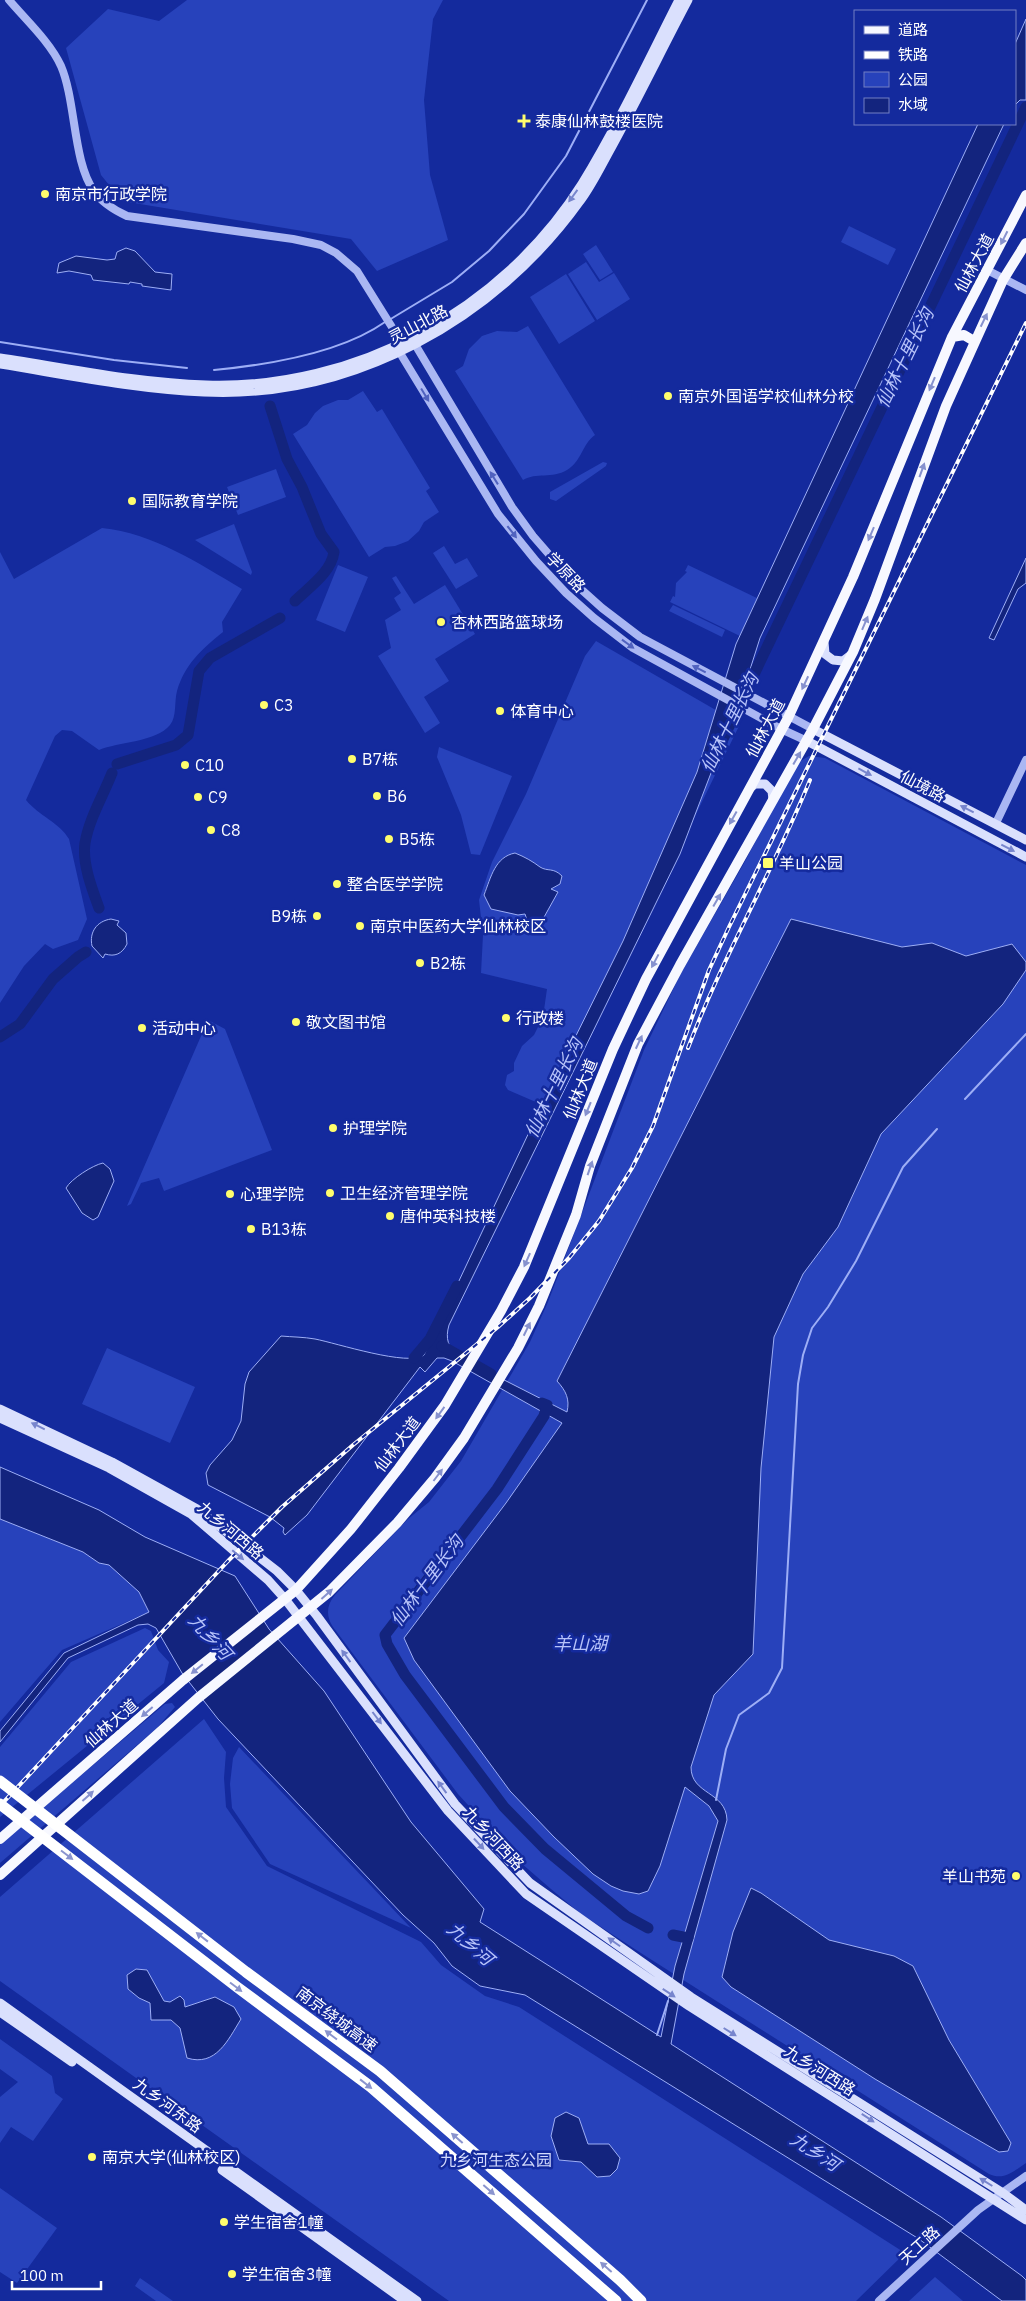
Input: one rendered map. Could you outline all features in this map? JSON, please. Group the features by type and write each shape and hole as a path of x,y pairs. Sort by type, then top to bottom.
{"highway":[{"name":"南京绕城高速","path":"0,1781 246,1972 380,2071 620,2280 641,2301"},
{"path":"0,1804 370,2087 616,2301"}],"main road":[{"name":"灵山北路","path":"412,343 494,284 524,256 550,227 581,185 679,0"},
{"name":"灵山北路","path":"0,364 136,386 206,392 252,390 307,382 351,371 454,323 501,287 530,260 579,203 618,135 688,0"},
{"name":"仙林大道","path":"0,1839 184,1680 296,1590 313,1574 399,1468 445,1406 501,1311 528,1260 612,1049 646,978 788,718 857,568 952,337 1026,195"},
{"name":"仙林大道","path":"0,1875 198,1698 311,1608 364,1559 416,1501 464,1438 504,1372 539,1306 576,1215 590,1166 638,1044 807,741 853,652 875,599 946,406 1003,280 1026,242"},
{"path":"952,337 964,335 974,341"},
{"name":"灵山北路","path":"0,358 125,377 206,385 273,381 306,376 399,350"},
{"path":"824,641 825,654 833,660 846,660 853,652"},
{"name":"仙境路","path":"813,729 1026,840"},
{"name":"仙境路","path":"807,741 1026,858"},
{"path":"750,788 755,784 765,784 772,791 773,800"},
{"name":"九乡河西路","path":"0,1409 112,1462 197,1509 245,1545 296,1590 455,1804 530,1883 654,1970 690,2001 1026,2220"},
{"name":"九乡河西路","path":"0,1418 109,1468 191,1514 268,1580 285,1599 448,1811 526,1894 649,1980 690,2001 1003,2193 1026,2210"},
{"name":"九乡河东路","path":"0,2003 417,2301"},
{"name":"九乡河东路","path":"0,2012 405,2301"}],"street":[{"name":"学原路","path":"9,0 60,66 67,85 84,171 93,190 102,201 113,210 127,216 293,239 321,245 336,253 357,270 395,332 399,350 498,514 536,561 566,593 594,618 633,648 781,729 807,741"},
{"path":"987,270 1003,280 1026,290"},
{"name":"学原路","path":"395,332 412,343 512,507 537,542 573,582 602,608 640,637 742,691 788,718 813,729"},
{"path":"996,823 1026,760"},
{"name":"天工路","path":"879,2301 978,2210 1026,2176"}],"green space":[{"path":"187,0 443,0 433,19 424,100 430,175 448,240 377,271 351,239 122,201 101,175 66,48 108,9 159,21"},
{"path":"849,226 896,249 888,265 841,242"},
{"path":"596,245 613,272 600,280 583,254"},
{"path":"586,262 599,282 614,273 630,299 597,320 568,274"},
{"path":"566,274 595,321 559,344 530,297"},
{"path":"528,326 595,435 587,443 576,462 567,470 556,474 533,476 523,480 455,371 463,366 469,349 482,336 497,331 517,332"},
{"path":"363,391 377,412 382,409 430,488 426,491 439,512 424,522 419,531 408,541 395,546 385,547 369,557 293,434 307,425 315,413 323,406 338,400 348,400"},
{"path":"603,462 607,463 606,466 556,501 550,499 550,492"},
{"path":"276,469 286,497 238,515 227,487"},
{"path":"234,524 252,572 251,575 195,540"},
{"path":"102,528 121,531 157,543 192,560 242,589 222,622 223,632 201,651 184,673 177,691 174,717 164,731 146,738 99,750 72,731 62,730 55,736 26,800 60,828 69,839 87,919 78,940 53,949 45,944 24,966 0,1003 0,552 14,579"},
{"path":"444,546 455,564 467,558 478,576 456,589 433,553"},
{"path":"338,565 368,577 345,632 316,620"},
{"path":"688,565 761,600 742,637 670,602 673,596 675,597 676,583 687,572 685,571"},
{"path":"396,576 414,604 445,585 475,634 435,659 449,681 424,697 440,723 425,733 378,656 391,648 385,620 401,610 394,598 401,593 392,578"},
{"path":"673,605 725,630 722,637 669,611"},
{"path":"596,641 740,724 552,1109 508,1090 505,1085 507,1075 514,1071 514,1063 522,1046 534,1035 543,1017 547,989 481,973 483,935 479,900 492,862 526,794 585,656"},
{"path":"439,747 512,776 480,855 471,854 461,815 437,757"},
{"name":"羊山公园","path":"809,756 825,758 1026,865 1026,2163 1004,2176 989,2174 581,1914 521,1863 458,1794 333,1627 328,1615 330,1603 335,1595 408,1519 429,1502 461,1461 530,1342 548,1302 644,1050 681,973 743,865 797,763"},
{"path":"208,1020 225,1029 272,1150 164,1191 159,1178 141,1183 131,1204 127,1206"},
{"path":"107,1348 195,1387 170,1443 82,1404"},
{"path":"0,1519 83,1552 99,1563 109,1565 139,1592 149,1612 62,1650 0,1722"},
{"path":"145,1628 151,1631 158,1650 169,1662 164,1683 0,1817 0,1747 71,1662"},
{"path":"172,1703 175,1707 157,1728 0,1863 0,1844 165,1704"},
{"name":"九乡河生态公园","path":"204,1719 226,1752 224,1778 226,1807 267,1866 421,1942 441,1965 485,1996 519,2007 905,2253 856,2301 449,2301 0,1981 0,1897"},
{"path":"239,1747 411,1928 270,1864 232,1808 230,1784 233,1758"},
{"path":"0,2039 52,2076 55,2093 63,2099 33,2141 11,2127 0,2143 0,2097 18,2082 0,2069"},
{"path":"0,2188 57,2228 17,2283 0,2272"},
{"path":"935,2277 963,2301 909,2301"},
{"path":"140,2278 173,2301 156,2301 135,2286"}],"water":[{"path":"1026,19 1026,100 1020,100 1016,104 1016,42"},
{"name":"羊山湖","path":"978,125 1004,125 760,638 747,679 680,854 449,1325 447,1335 452,1350 459,1357 567,1412 568,1403 566,1395 557,1381 791,919 902,947 932,943 966,956 1012,944 1026,962 1026,970 1003,1004 881,1134 838,1227 803,1274 774,1337 761,1468 753,1654 714,1695 691,1767 696,1783 721,1803 727,1820 684,1974 671,2044 941,2217 1022,2276 1026,2280 1026,2301 1002,2301 919,2239 525,1995 480,1986 452,1966 434,1943 403,1915 218,1719 182,1673 156,1628 148,1624 138,1625 68,1658 0,1742 0,1731 64,1653 149,1612 139,1592 109,1565 99,1563 83,1552 0,1519 0,1467 99,1510 145,1537 235,1576 269,1629 324,1691 411,1822 484,1909 480,1922 661,2037 675,1966 718,1821 709,1806 685,1787 660,1866 648,1891 639,1894 623,1891 611,1886 593,1874 510,1791 414,1660 404,1638 506,1503 562,1423 452,1361 437,1358 425,1372 420,1367 307,1515 285,1535 283,1532 284,1528 270,1517 208,1485 206,1473 210,1465 232,1440 241,1421 245,1384 249,1372 281,1336 315,1339 388,1356 416,1358 424,1355 548,1092 623,941 697,772 736,644"},
{"path":"126,248 135,251 155,272 172,274 171,290 142,286 142,284 130,282 129,284 93,280 91,275 69,271 57,273 59,263 76,256 107,260 115,259 117,252"},
{"path":"1026,558 1026,583 1018,589 994,640 989,638"},
{"path":"515,853 562,876 560,884 551,889 558,892 543,919 535,927 528,923 525,914 518,915 491,909 484,895 498,863 508,855"},
{"path":"111,919 119,921 117,925 126,933 127,944 118,954 105,954 103,958 92,946 92,936 98,925"},
{"path":"103,1163 110,1169 114,1181 98,1217 93,1220 82,1213 66,1188 83,1173"},
{"path":"751,1888 829,1940 894,1956 913,1966 949,2040 1011,2143 1008,2151 999,2152 966,2133 875,2079 731,1987 722,1977 733,1932"},
{"path":"136,1969 147,1970 164,2001 170,2002 180,1996 184,2000 185,2007 215,1997 234,2007 241,2019 220,2050 206,2059 187,2058 180,2028 171,2020 151,2020 150,2003 139,1998 128,1989 127,1975"},
{"path":"566,2112 579,2118 588,2144 609,2144 620,2158 617,2169 610,2176 597,2177 581,2162 559,2160 551,2136 555,2118"}],"waterway":[{"path":"389,320 452,282 489,251 524,214 566,156 647,0"},
{"name":"仙林十里长沟","path":"722,741 1026,107"},
{"path":"214,370 256,365 303,356 347,342 385,322"},
{"path":"0,342 114,360 187,368"},
{"path":"270,406 287,459 302,487 321,534 334,552 329,567 295,601"},
{"path":"117,764 176,745 188,735 199,671 210,658 280,618"},
{"path":"99,908 86,867 84,851 93,816 112,773"},
{"path":"0,1037 20,1024 53,979 86,952"},
{"path":"965,1099 1026,1034"},
{"path":"716,1800 726,1749 739,1715 769,1693 782,1668 798,1384 803,1355 812,1328 828,1307 856,1261 903,1167 937,1129"},
{"name":"仙林十里长沟","path":"414,1358 430,1339 457,1286"},
{"name":"仙林十里长沟","path":"442,1346 491,1374"},
{"name":"仙林十里长沟","path":"542,1403 547,1405 544,1416 497,1489 385,1635 387,1644 405,1675 504,1807 545,1849 626,1916 648,1928"},
{"path":"673,1935 688,1938"},
{"path":"657,2035 668,2001"}],"railway":[{"path":"0,1806 228,1561 282,1507 353,1445 498,1327 530,1298 569,1258 599,1221 632,1168 653,1126 709,970 729,927 1026,323"},
{"path":"688,1048 717,980 796,814 810,780"}],"place":[{"name":"泰康仙林鼓楼医院","path":"524,121"},
{"name":"南京市行政学院","path":"45,194"},
{"name":"南京外国语学校仙林分校","path":"668,396"},
{"name":"国际教育学院","path":"132,501"},
{"name":"杏林西路篮球场","path":"441,622"},
{"name":"C3","path":"264,705"},
{"name":"体育中心","path":"500,711"},
{"name":"B7栋","path":"352,759"},
{"name":"C10","path":"185,765"},
{"name":"B6","path":"377,796"},
{"name":"C9","path":"198,797"},
{"name":"C8","path":"211,830"},
{"name":"B5栋","path":"389,839"},
{"name":"羊山公园","path":"768,863"},
{"name":"整合医学学院","path":"337,884"},
{"name":"B9栋","path":"317,916"},
{"name":"南京中医药大学仙林校区","path":"360,926"},
{"name":"B2栋","path":"420,963"},
{"name":"行政楼","path":"506,1018"},
{"name":"敬文图书馆","path":"296,1022"},
{"name":"活动中心","path":"142,1028"},
{"name":"护理学院","path":"333,1128"},
{"name":"卫生经济管理学院","path":"330,1193"},
{"name":"心理学院","path":"230,1194"},
{"name":"唐仲英科技楼","path":"390,1216"},
{"name":"B13栋","path":"251,1229"},
{"name":"羊山书苑","path":"1016,1876"},
{"name":"南京大学(仙林校区)","path":"92,2157"},
{"name":"学生宿舍1幢","path":"224,2222"},
{"name":"学生宿舍3幢","path":"232,2274"}],"water label":[{"name":"九乡河","path":"210,1637"},
{"name":"九乡河","path":"470,1944"},
{"name":"九乡河","path":"815,2152"}]}
